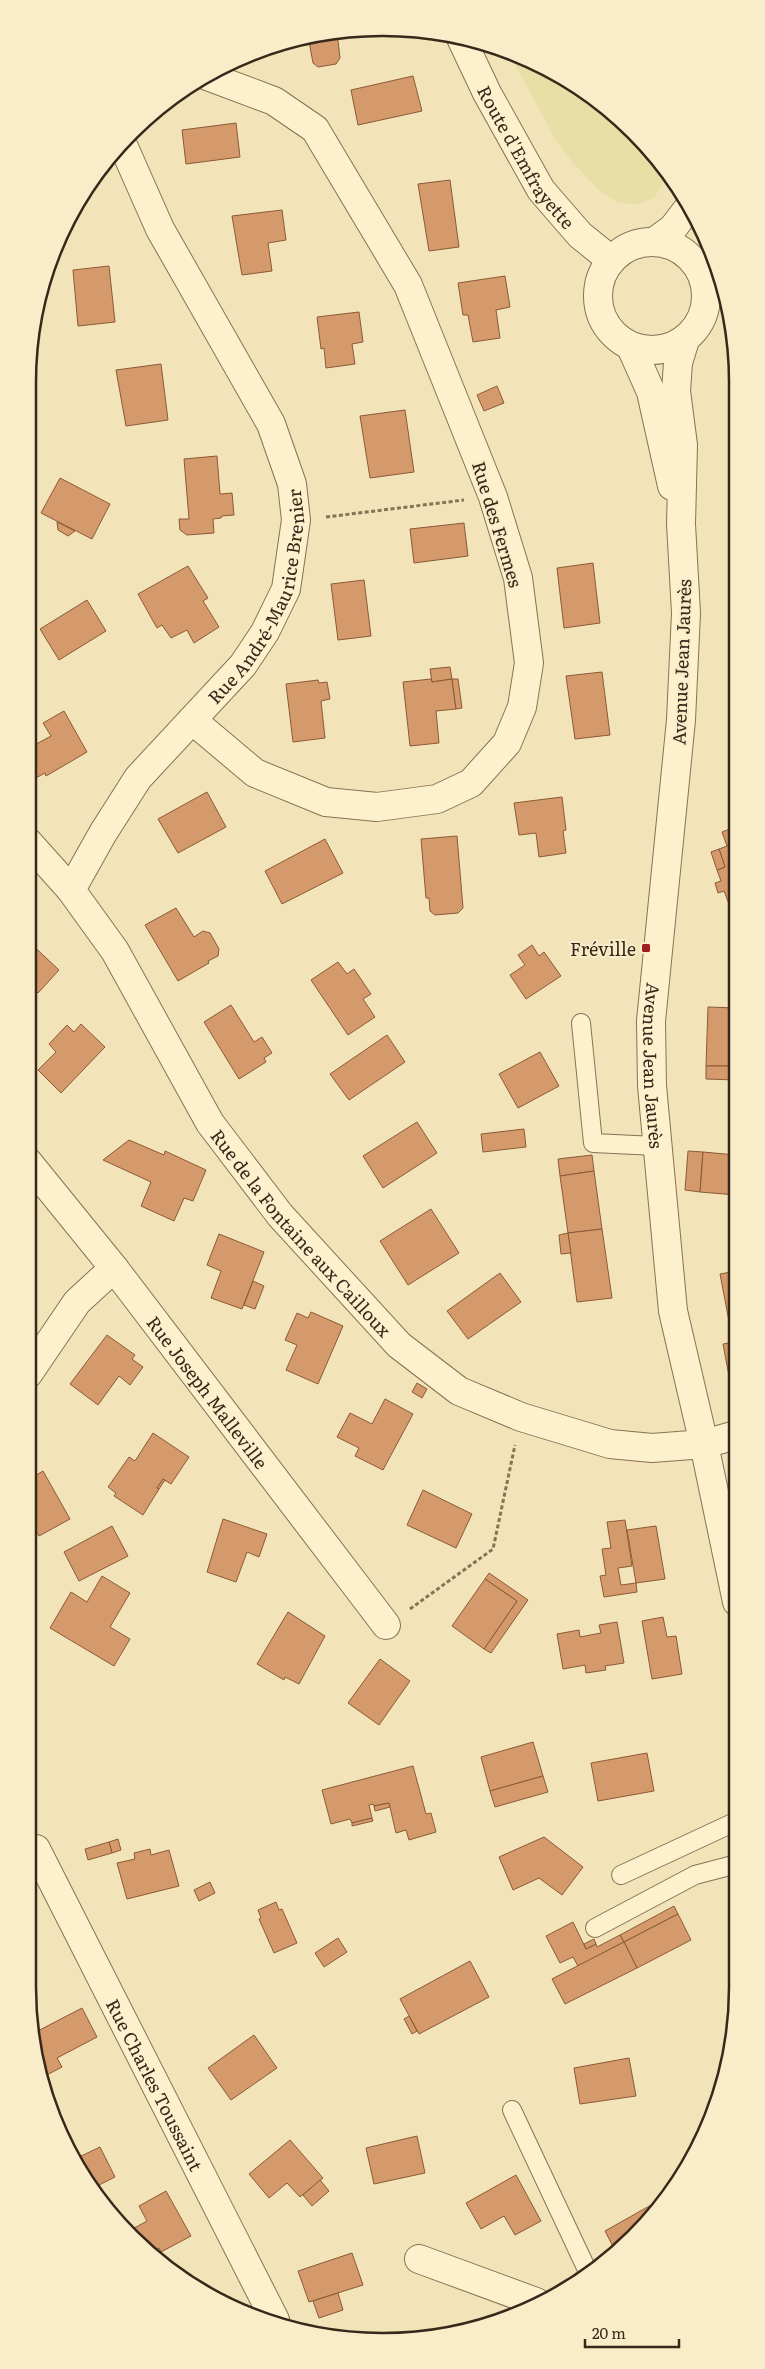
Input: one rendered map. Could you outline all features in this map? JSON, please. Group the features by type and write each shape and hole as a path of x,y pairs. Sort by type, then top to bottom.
{"street":[{"name":"Route d'Emfrayette","path":"465,46 487,93 541,190 580,234 611,260"},
{"name":"Rue des Fermes","path":"192,720 256,773 326,802 378,807 437,800 471,783 507,743 522,707 529,663 518,578 493,497 408,285 315,129 274,101 216,79"},
{"name":"Rue André-Maurice Brenier","path":"71,890 103,833 138,778 243,665 265,632 286,589 296,520 292,484 272,424 160,229 125,151"},
{"path":"654,242 673,228 684,213"},
{"path":"654,242 663,243 688,255 698,265 707,291 706,305 702,318 685,340 674,347 660,350 645,350 631,347 618,340 610,330 601,315 597,301 598,286 603,272 611,260 622,250 635,244 654,242"},
{"path":"704,278 707,263"},
{"name":"Avenue Jean Jaurès","path":"685,340 678,363 676,391 684,445 681,524 686,613 682,720 651,1021 652,1086 656,1146 673,1311 729,1564"},
{"name":"Avenue Jean Jaurès","path":"631,347 651,392 681,524"},
{"name":"Rue de la Fontaine aux Cailloux","path":"36,851 71,890 115,951 210,1123 280,1215 399,1345 459,1391 521,1417 610,1444 652,1448 704,1444 729,1437"},
{"name":"Rue Joseph Malleville","path":"36,1172 114,1268 386,1625"},
{"path":"36,1362 77,1302 114,1268"},
{"name":"Rue Charles Toussaint","path":"36,1849 272,2314"},
{"path":"419,2259 530,2300"}],"lane":[{"path":"581,1023 593,1143 656,1146"},
{"path":"620,1875 729,1825"},
{"path":"595,1928 694,1875 729,1866"},
{"path":"512,2110 585,2266"}],"path":[{"path":"296,520 493,497"},
{"path":"386,1625 493,1548 521,1417"}],"shaded area":[{"path":"514,63 556,83 611,122 643,154 664,181 663,184 654,198 638,204 619,203 601,192 573,163 556,140"}],"building":[{"path":"338,39 340,58 336,64 318,67 313,63 310,44"},
{"path":"413,76 422,111 358,125 351,90"},
{"path":"236,123 240,157 186,164 182,130"},
{"path":"450,180 459,247 429,251 418,184"},
{"path":"282,210 286,240 268,243 272,271 242,275 232,216"},
{"path":"109,266 115,322 78,326 73,270"},
{"path":"505,276 510,307 496,310 500,338 473,342 468,315 463,315 458,283"},
{"path":"359,312 363,342 352,344 355,364 326,368 324,348 321,349 317,317"},
{"path":"161,364 168,420 126,426 116,370"},
{"path":"497,386 504,403 484,411 477,395"},
{"path":"405,410 414,472 370,478 360,416"},
{"path":"217,456 220,494 232,493 234,515 213,519 214,533 187,535 180,530 179,519 189,519 184,459"},
{"path":"60,478 110,504 92,539 41,513"},
{"path":"57,522 75,531 68,536 58,530"},
{"path":"464,523 468,556 414,563 410,529"},
{"path":"593,563 600,623 564,628 557,568"},
{"path":"188,566 208,598 203,601 219,627 194,643 187,630 171,638 162,625 157,628 138,594"},
{"path":"364,580 371,636 338,640 331,584"},
{"path":"87,600 106,631 59,660 40,629"},
{"path":"450,667 452,679 432,682 430,669"},
{"path":"602,672 610,735 575,739 566,676"},
{"path":"431,679 432,682 452,679 456,709 436,711 439,743 410,746 403,682"},
{"path":"452,679 458,679 462,708 456,709"},
{"path":"318,680 319,683 327,682 330,699 321,701 325,738 293,742 286,684"},
{"path":"64,711 87,752 46,776 45,773 36,778 36,744 51,736 43,723"},
{"path":"207,792 226,827 178,853 158,819"},
{"path":"562,797 566,830 563,831 566,853 539,857 536,833 519,835 514,803"},
{"path":"729,829 729,845 727,846 722,832"},
{"path":"457,836 463,908 458,913 435,915 430,911 429,898 426,898 421,839"},
{"path":"325,839 343,873 282,904 265,871"},
{"path":"729,845 729,904 724,891 718,893 715,883 721,881 717,870 725,867 719,849"},
{"path":"719,849 725,867 717,870 711,852"},
{"path":"176,908 194,937 203,931 210,933 219,949 218,956 178,981 145,925"},
{"path":"532,945 539,956 544,952 561,976 526,999 510,975 525,965 518,955"},
{"path":"36,948 59,970 38,993 36,991"},
{"path":"338,962 347,974 354,969 371,994 363,999 375,1017 348,1035 311,980"},
{"path":"231,1005 254,1042 262,1037 272,1053 264,1058 266,1062 239,1079 204,1022"},
{"path":"708,1007 729,1008 729,1066 706,1066"},
{"path":"81,1024 105,1047 61,1093 38,1070 56,1052 49,1044 67,1025 74,1032"},
{"path":"387,1035 405,1062 349,1100 330,1074"},
{"path":"540,1052 559,1086 518,1108 499,1074"},
{"path":"706,1066 729,1066 729,1080 706,1079"},
{"path":"417,1122 437,1153 383,1188 363,1156"},
{"path":"524,1129 526,1147 483,1152 481,1134"},
{"path":"129,1140 164,1155 165,1151 206,1170 193,1201 184,1198 174,1221 141,1206 151,1182 103,1160"},
{"path":"688,1151 703,1152 700,1192 685,1190"},
{"path":"703,1152 729,1154 729,1194 700,1192"},
{"path":"592,1155 594,1171 560,1176 558,1159"},
{"path":"594,1171 602,1229 568,1233 560,1176"},
{"path":"431,1209 459,1253 408,1285 380,1241"},
{"path":"602,1229 612,1298 577,1302 568,1233"},
{"path":"568,1233 571,1253 561,1254 559,1235"},
{"path":"219,1234 264,1252 242,1309 211,1298 221,1271 207,1265"},
{"path":"729,1272 729,1321 720,1274"},
{"path":"500,1273 521,1302 468,1339 447,1311"},
{"path":"253,1281 264,1286 255,1309 244,1305"},
{"path":"311,1312 343,1326 318,1384 286,1370 297,1345 285,1340 297,1313 308,1318"},
{"path":"107,1335 135,1355 132,1359 143,1367 130,1385 119,1376 98,1405 70,1384"},
{"path":"729,1343 729,1376 723,1344"},
{"path":"417,1383 427,1389 422,1398 412,1392"},
{"path":"385,1399 413,1414 383,1470 355,1456 359,1448 337,1437 350,1413 372,1424"},
{"path":"153,1433 189,1457 171,1484 163,1479 143,1515 114,1496 116,1493 108,1487 129,1457 135,1461"},
{"path":"43,1471 70,1519 39,1536 36,1530 36,1475"},
{"path":"163,1479 165,1480 159,1489 157,1488"},
{"path":"423,1490 472,1514 456,1548 407,1525"},
{"path":"223,1519 267,1534 259,1557 247,1552 236,1582 207,1572"},
{"path":"625,1520 632,1566 618,1568 621,1585 636,1583 637,1592 604,1597 600,1576 606,1575 602,1549 611,1548 607,1522"},
{"path":"112,1526 128,1556 79,1581 64,1552"},
{"path":"656,1526 665,1579 636,1583 627,1530"},
{"path":"489,1573 528,1600 491,1653 484,1649 517,1601 485,1579"},
{"path":"102,1576 130,1593 110,1627 130,1639 114,1666 50,1628 71,1592 87,1602"},
{"path":"485,1579 517,1601 484,1649 452,1626"},
{"path":"288,1612 325,1636 299,1684 285,1677 284,1680 257,1664"},
{"path":"663,1617 667,1637 676,1636 682,1674 652,1679 642,1621"},
{"path":"617,1622 624,1663 605,1666 606,1670 586,1673 585,1665 563,1669 557,1634 579,1630 580,1637 601,1633 599,1625"},
{"path":"380,1659 410,1681 379,1725 348,1703"},
{"path":"533,1742 543,1776 490,1791 481,1757"},
{"path":"647,1753 654,1791 598,1801 591,1763"},
{"path":"413,1766 426,1814 431,1813 436,1832 409,1840 406,1830 396,1833 389,1803 369,1805 372,1818 352,1823 350,1819 331,1824 322,1790"},
{"path":"543,1776 548,1792 495,1807 490,1791"},
{"path":"389,1803 390,1807 375,1811 374,1806"},
{"path":"372,1818 373,1821 352,1826 352,1823"},
{"path":"544,1837 583,1867 562,1895 539,1878 513,1890 499,1857"},
{"path":"118,1839 121,1850 112,1853 109,1842"},
{"path":"109,1842 112,1853 88,1860 85,1849"},
{"path":"150,1849 151,1855 169,1850 179,1886 127,1899 117,1863 135,1859 134,1853"},
{"path":"210,1882 215,1893 199,1901 194,1890"},
{"path":"276,1902 279,1910 282,1909 297,1943 274,1953 259,1919 261,1918 258,1910"},
{"path":"674,1906 678,1914 624,1942 620,1935"},
{"path":"678,1914 691,1940 637,1968 624,1942"},
{"path":"573,1922 586,1949 596,1944 597,1947 620,1935 624,1942 578,1966 573,1957 560,1963 546,1936"},
{"path":"338,1938 347,1952 324,1967 315,1953"},
{"path":"594,1939 596,1944 586,1949 584,1944"},
{"path":"624,1942 637,1968 565,2004 552,1979"},
{"path":"470,1961 489,1997 419,2034 400,1999"},
{"path":"82,2008 97,2037 57,2058 62,2067 48,2075 39,2030"},
{"path":"409,2016 417,2031 412,2034 404,2019"},
{"path":"254,2035 277,2068 231,2100 208,2068"},
{"path":"629,2058 636,2096 580,2104 574,2068"},
{"path":"417,2136 425,2173 374,2184 366,2148"},
{"path":"290,2140 323,2178 300,2197 287,2183 269,2198 249,2174"},
{"path":"100,2147 115,2177 99,2185 81,2156"},
{"path":"516,2175 541,2221 515,2235 504,2216 481,2229 466,2203"},
{"path":"320,2180 329,2191 312,2206 303,2195"},
{"path":"166,2191 191,2236 161,2252 159,2248 157,2249 154,2247 135,2228 147,2221 139,2206"},
{"path":"651,2205 613,2245 605,2231"},
{"path":"352,2253 363,2285 309,2302 298,2271"},
{"path":"338,2293 343,2310 319,2318 313,2301"}],"place":[{"name":"Fréville","path":"646,948"}]}
